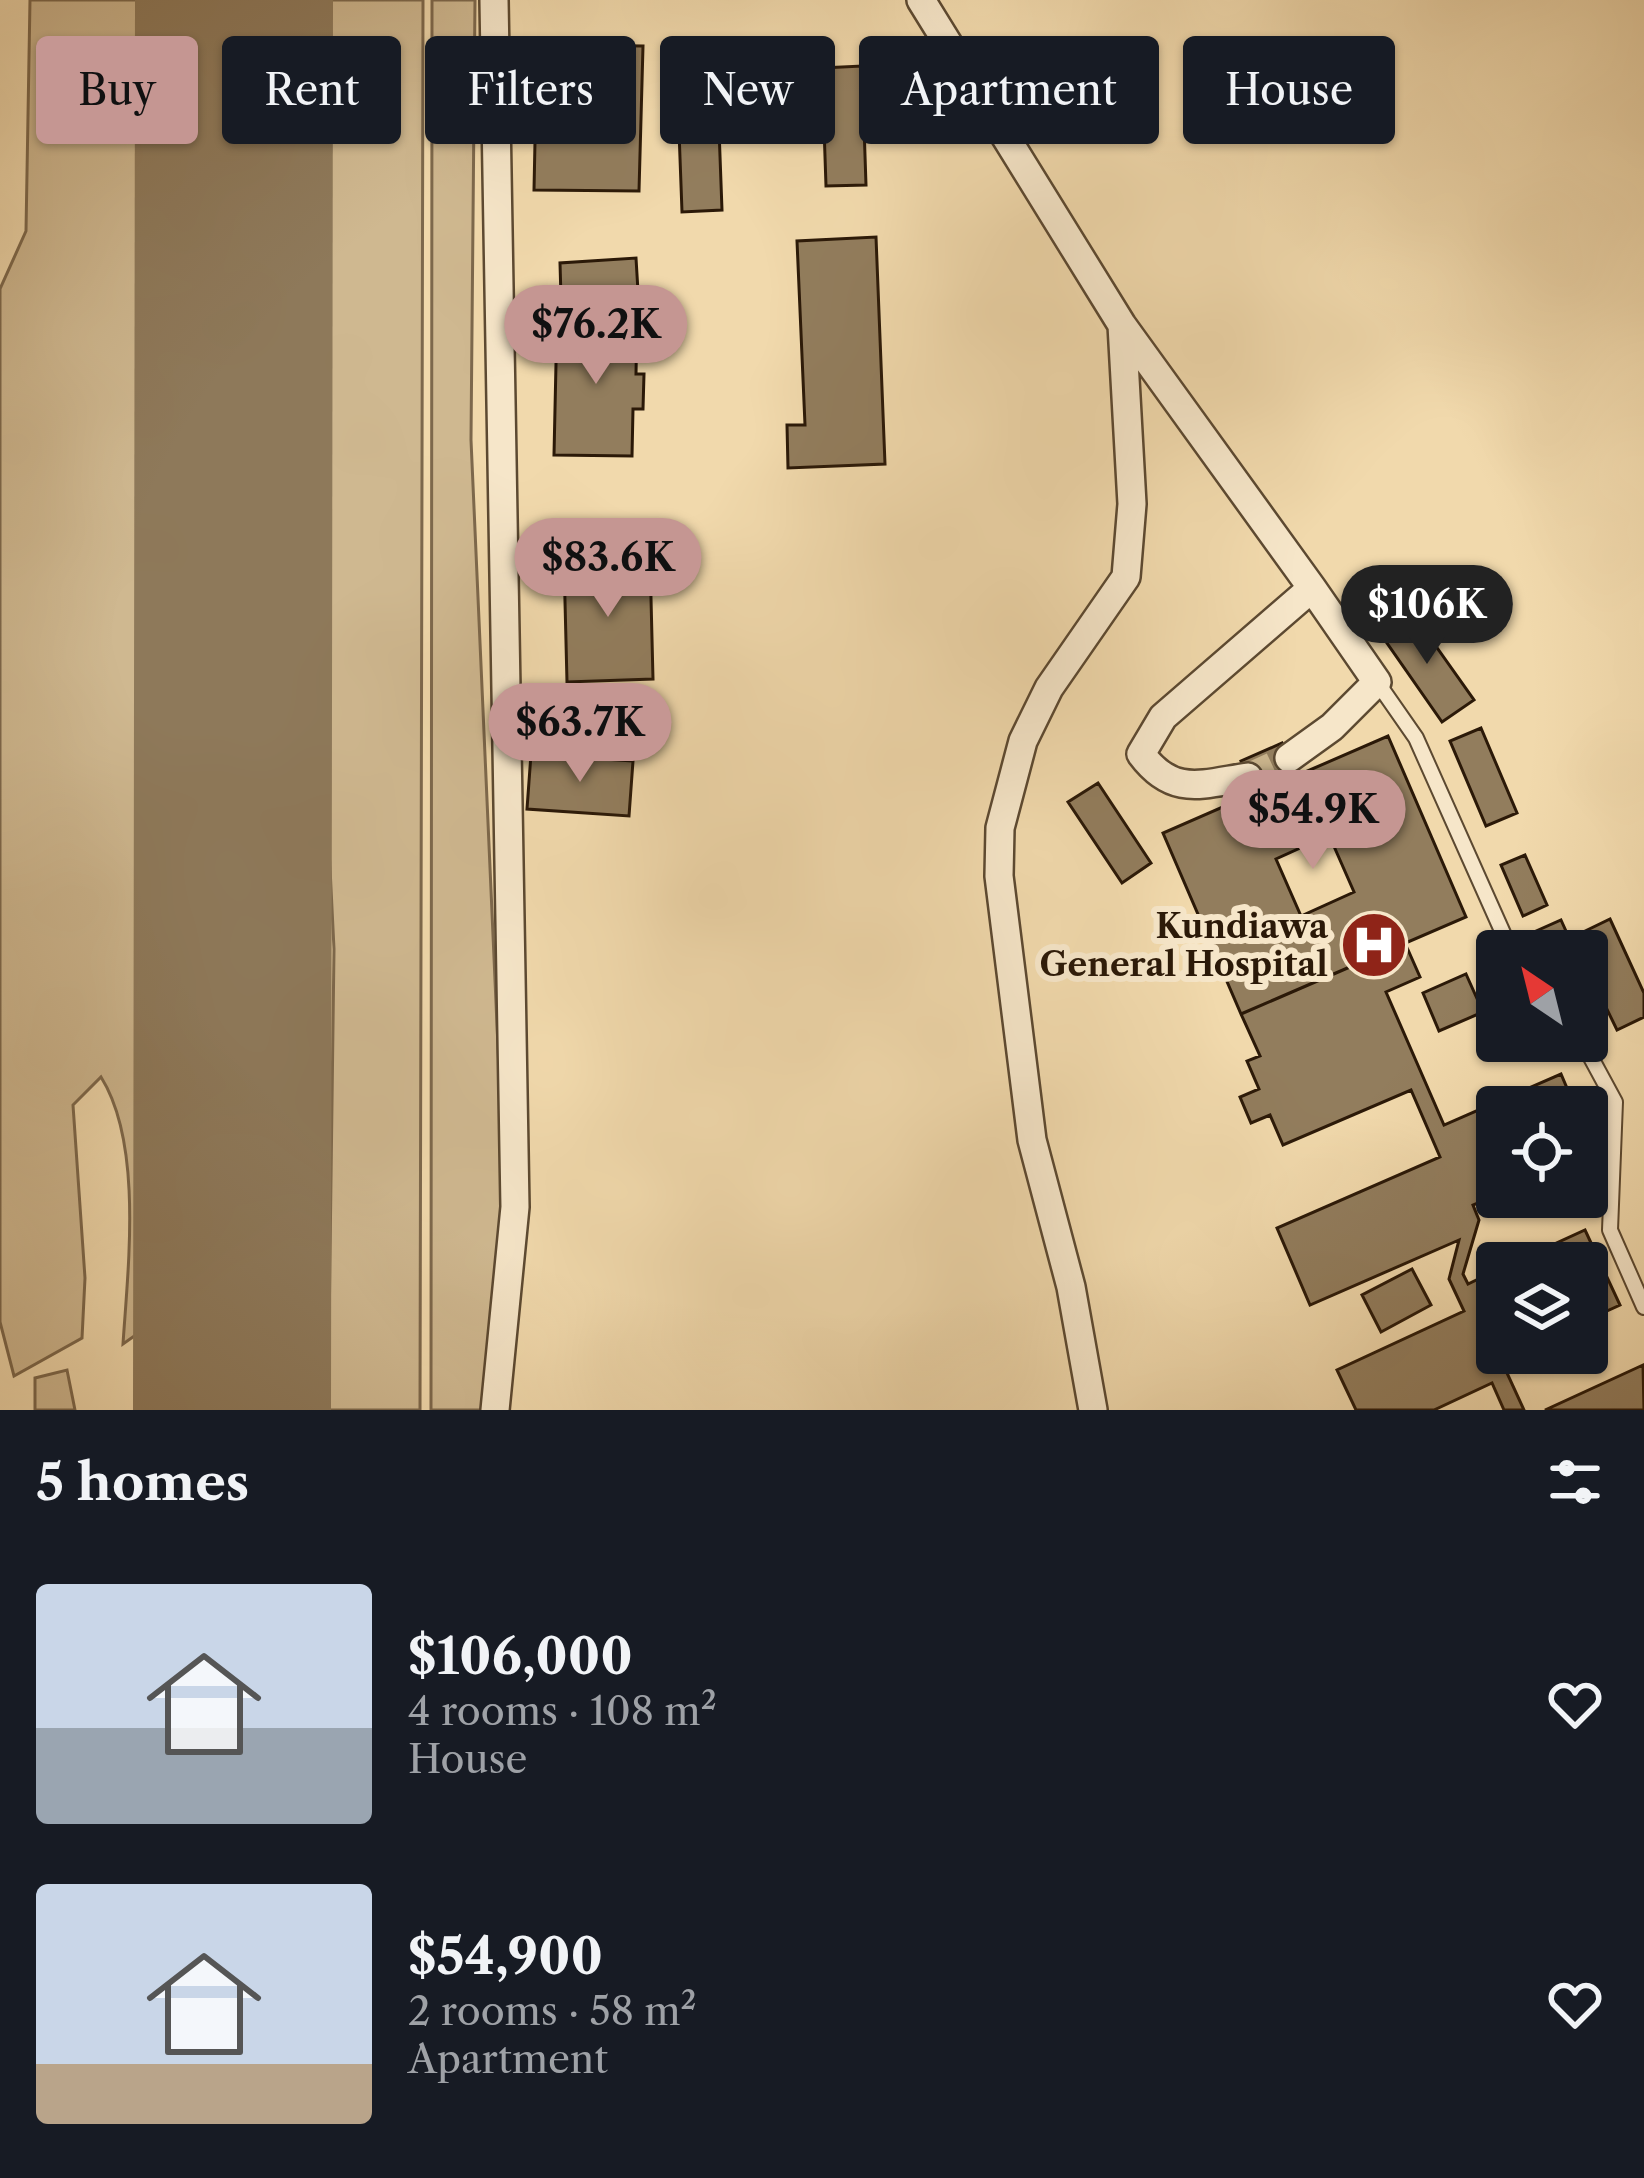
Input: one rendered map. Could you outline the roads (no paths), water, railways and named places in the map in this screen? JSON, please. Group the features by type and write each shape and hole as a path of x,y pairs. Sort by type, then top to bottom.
{"street":[{"path":"494,0 515,1207 495,1410"},
{"path":"921,0 1122,325 1377,682 1332,727 1288,758"},
{"path":"1093,1410 1071,1287 1032,1139 999,876 1000,828 1023,742 1049,688 1126,577 1132,504 1122,325"},
{"path":"1248,777 1188,786 1158,776 1142,754 1163,717 1312,588"}],"lane":[{"path":"1377,682 1416,738 1501,930"},
{"path":"1594,1062 1616,1102 1610,1230 1644,1307"}],"tunnel":[{"path":"1248,777 1289,758"}],"place":[{"name":"Kundiawa General Hospital","path":"1374,945"}]}
